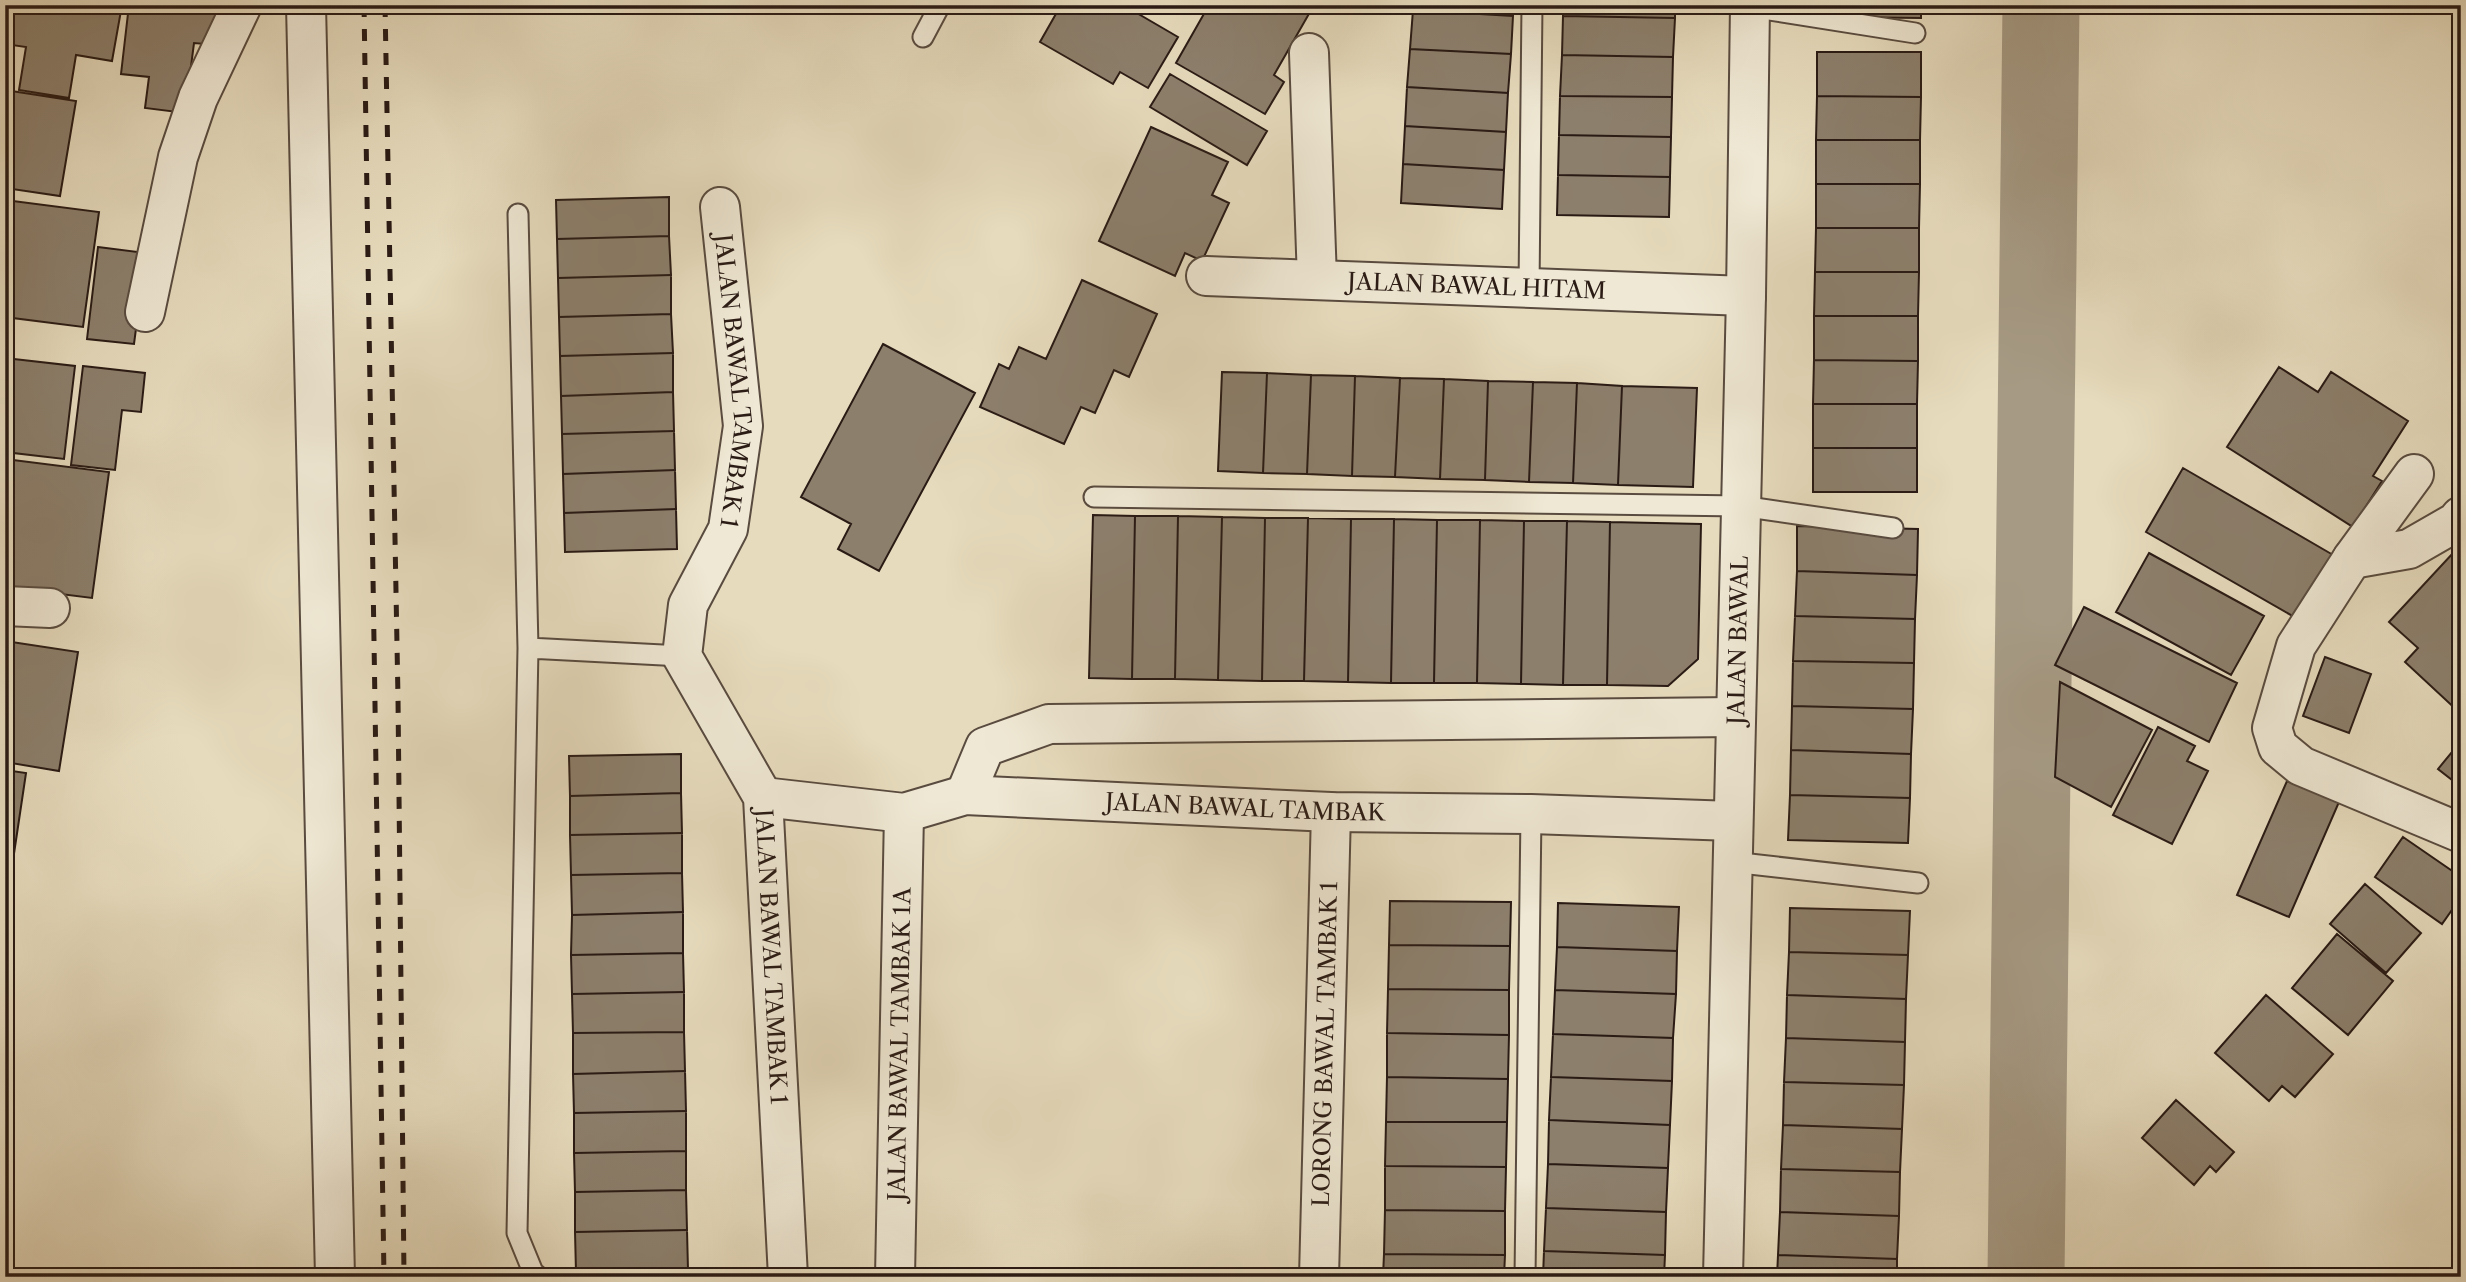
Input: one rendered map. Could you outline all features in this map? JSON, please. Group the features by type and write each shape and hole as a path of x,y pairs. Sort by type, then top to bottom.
{"street":[{"path":"145,312 178,157 198,98 242,5"},
{"path":"306,5 335,1277"},
{"name":"JALAN BAWAL","path":"1723,1277 1746,296 1750,6"},
{"path":"1309,53 1317,280"},
{"name":"JALAN BAWAL TAMBAK 1","path":"720,207 743,426 728,529 688,605 682,656 764,797 788,1277"},
{"name":"JALAN BAWAL HITAM","path":"1206,276 1746,296"},
{"path":"2414,474 2352,559 2296,646 2272,728 2278,747 2301,766 2461,833"},
{"path":"2352,559 2409,549 2456,522 2461,516"},
{"path":"5,606 50,608"},
{"path":"965,795 985,747 1049,724 1735,717"},
{"name":"JALAN BAWAL TAMBAK","path":"764,797 904,813 965,795 1331,812 1531,814 1733,821"},
{"name":"LORONG BAWAL TAMBAK 1","path":"1320,1277 1331,812"},
{"name":"JALAN BAWAL TAMBAK 1A","path":"895,1277 904,813"}],"lane":[{"path":"923,37 940,5"},
{"path":"1529,289 1532,5"},
{"path":"1750,6 1915,33"},
{"path":"518,214 528,648 517,1233 533,1272 539,1277"},
{"path":"1094,497 1741,506 1893,528"},
{"path":"528,648 682,656"},
{"path":"1525,1277 1531,814"},
{"path":"1732,862 1918,883"}],"building":[{"path":"5,5 122,5 112,61 76,55 69,98 19,90 26,47 5,44"},
{"path":"129,5 222,5 217,45 194,43 185,113 145,108 149,77 121,74"},
{"path":"1061,5 1123,5 1178,37 1148,88 1120,72 1113,84 1040,42"},
{"path":"1209,5 1314,5 1274,75 1284,82 1265,114 1176,63"},
{"path":"1563,5 1675,5 1675,18 1563,16"},
{"path":"1829,5 1921,5 1921,18 1829,17"},
{"path":"1413,10 1513,16 1511,54 1410,49"},
{"path":"1563,16 1675,18 1673,57 1562,55"},
{"path":"1410,49 1511,54 1508,93 1407,87"},
{"path":"1817,52 1921,52 1921,97 1817,96"},
{"path":"1562,55 1673,57 1672,97 1560,96"},
{"path":"1170,74 1267,131 1247,165 1150,107"},
{"path":"1407,87 1508,93 1506,132 1405,126"},
{"path":"5,90 76,101 60,196 5,188"},
{"path":"1560,96 1672,97 1671,137 1559,135"},
{"path":"1817,96 1921,97 1920,140 1816,140"},
{"path":"1405,126 1506,132 1504,170 1403,164"},
{"path":"1151,127 1228,162 1212,195 1229,203 1202,261 1185,253 1175,276 1099,241"},
{"path":"1559,135 1671,137 1670,177 1558,175"},
{"path":"1816,140 1920,140 1920,184 1816,184"},
{"path":"1403,164 1504,170 1502,209 1401,203"},
{"path":"1558,175 1670,177 1669,217 1557,215"},
{"path":"1816,184 1920,184 1919,228 1816,228"},
{"path":"669,197 669,236 557,239 556,200"},
{"path":"5,200 99,212 83,327 5,317"},
{"path":"1816,228 1919,228 1919,272 1815,272"},
{"path":"669,236 671,275 558,278 557,239"},
{"path":"98,247 146,253 134,344 87,339"},
{"path":"1815,272 1919,272 1918,316 1814,316"},
{"path":"671,275 671,314 559,317 558,278"},
{"path":"1082,280 1157,314 1129,377 1114,370 1095,413 1081,407 1064,444 980,407 999,364 1009,369 1019,347 1046,359"},
{"path":"671,314 673,353 560,356 559,317"},
{"path":"1814,316 1918,316 1918,361 1814,360"},
{"path":"883,344 975,393 879,571 838,549 851,524 801,497"},
{"path":"673,353 673,392 561,396 560,356"},
{"path":"5,358 75,366 64,459 5,452"},
{"path":"1814,360 1918,361 1917,404 1813,404"},
{"path":"83,366 145,373 141,412 122,410 115,470 71,465"},
{"path":"2279,367 2318,392 2331,372 2408,421 2373,476 2382,481 2353,527 2227,447"},
{"path":"1222,372 1267,373 1263,473 1218,471"},
{"path":"1267,373 1311,375 1307,474 1263,473"},
{"path":"1311,375 1355,376 1352,476 1307,474"},
{"path":"1355,376 1400,378 1395,477 1352,476"},
{"path":"1400,378 1444,379 1440,479 1395,477"},
{"path":"1444,379 1488,381 1485,480 1440,479"},
{"path":"1488,381 1533,382 1529,482 1485,480"},
{"path":"1533,382 1577,383 1573,483 1529,482"},
{"path":"1577,383 1622,386 1618,485 1573,483"},
{"path":"1622,386 1697,388 1693,487 1618,485"},
{"path":"673,392 674,431 562,434 561,396"},
{"path":"1813,404 1917,404 1917,448 1813,448"},
{"path":"674,431 675,470 563,474 562,434"},
{"path":"1813,448 1917,448 1917,492 1813,492"},
{"path":"5,459 109,472 92,598 5,587"},
{"path":"2183,468 2340,559 2303,622 2146,532"},
{"path":"675,470 676,509 564,513 563,474"},
{"path":"676,509 677,549 565,552 564,513"},
{"path":"1093,515 1135,516 1132,679 1089,678"},
{"path":"1135,516 1178,516 1175,679 1132,679"},
{"path":"1178,516 1222,517 1218,680 1175,679"},
{"path":"1222,517 1265,518 1262,681 1218,680"},
{"path":"1265,518 1308,518 1304,681 1262,681"},
{"path":"1308,518 1351,519 1348,682 1304,681"},
{"path":"1351,519 1394,519 1391,683 1348,682"},
{"path":"1394,519 1437,520 1434,683 1391,683"},
{"path":"1437,520 1480,520 1477,683 1434,683"},
{"path":"1480,520 1524,521 1521,684 1477,683"},
{"path":"1524,521 1567,521 1563,685 1521,684"},
{"path":"1567,521 1610,522 1607,685 1563,685"},
{"path":"1610,522 1701,524 1698,659 1668,686 1607,685"},
{"path":"1797,526 1918,529 1917,575 1797,571"},
{"path":"2454,552 2461,559 2461,714 2405,662 2418,648 2389,622"},
{"path":"2149,553 2264,616 2231,675 2116,612"},
{"path":"1797,571 1917,575 1915,619 1795,616"},
{"path":"2084,607 2237,683 2209,742 2055,665"},
{"path":"1795,616 1915,619 1914,663 1793,661"},
{"path":"5,641 78,652 59,771 5,762"},
{"path":"2325,657 2371,674 2349,733 2303,716"},
{"path":"1793,661 1914,663 1913,709 1792,706"},
{"path":"2060,682 2152,730 2111,807 2055,777"},
{"path":"1792,706 1913,709 1911,754 1791,750"},
{"path":"2158,727 2195,746 2187,761 2208,771 2172,844 2113,815"},
{"path":"2461,741 2461,787 2438,769"},
{"path":"1791,750 1911,754 1910,798 1790,795"},
{"path":"681,754 681,793 570,796 569,756"},
{"path":"5,770 26,773 8,894 5,893"},
{"path":"2287,781 2339,802 2289,917 2237,895"},
{"path":"681,793 682,833 570,835 570,796"},
{"path":"1790,795 1910,798 1908,843 1788,840"},
{"path":"682,833 682,873 571,875 570,835"},
{"path":"2403,837 2461,877 2461,897 2442,924 2375,877"},
{"path":"682,873 683,912 572,915 571,875"},
{"path":"2365,884 2421,933 2386,973 2330,924"},
{"path":"1390,901 1511,902 1510,946 1389,945"},
{"path":"1558,903 1679,907 1677,951 1557,947"},
{"path":"1790,908 1910,911 1908,955 1789,952"},
{"path":"683,912 683,953 571,955 572,915"},
{"path":"2337,934 2393,981 2348,1035 2292,988"},
{"path":"1389,945 1510,946 1509,990 1388,989"},
{"path":"1557,947 1677,951 1676,994 1555,990"},
{"path":"1789,952 1908,955 1906,999 1787,995"},
{"path":"683,953 684,992 572,994 571,955"},
{"path":"1388,989 1509,990 1509,1035 1387,1033"},
{"path":"1555,990 1676,994 1673,1038 1553,1034"},
{"path":"684,992 684,1032 573,1033 572,994"},
{"path":"1787,995 1906,999 1905,1042 1786,1038"},
{"path":"2266,995 2333,1054 2295,1097 2282,1086 2269,1101 2215,1053"},
{"path":"684,1032 685,1071 573,1074 573,1033"},
{"path":"1387,1033 1509,1035 1508,1079 1387,1077"},
{"path":"1553,1034 1673,1038 1672,1081 1551,1077"},
{"path":"1786,1038 1905,1042 1904,1085 1784,1082"},
{"path":"685,1071 686,1111 574,1113 573,1074"},
{"path":"1387,1077 1508,1079 1507,1122 1386,1122"},
{"path":"1551,1077 1672,1081 1670,1125 1549,1120"},
{"path":"1784,1082 1904,1085 1902,1129 1783,1125"},
{"path":"2176,1100 2234,1152 2216,1172 2210,1166 2194,1185 2142,1138"},
{"path":"686,1111 686,1151 574,1153 574,1113"},
{"path":"1549,1120 1670,1125 1668,1168 1548,1164"},
{"path":"1386,1122 1507,1122 1506,1167 1385,1166"},
{"path":"1783,1125 1902,1129 1900,1172 1781,1169"},
{"path":"686,1151 686,1190 575,1192 574,1153"},
{"path":"1548,1164 1668,1168 1666,1212 1546,1208"},
{"path":"1385,1166 1506,1167 1505,1211 1385,1210"},
{"path":"1781,1169 1900,1172 1899,1216 1780,1212"},
{"path":"686,1190 687,1230 575,1232 575,1192"},
{"path":"1546,1208 1666,1212 1665,1255 1544,1251"},
{"path":"1385,1210 1505,1211 1505,1255 1384,1254"},
{"path":"1780,1212 1899,1216 1897,1259 1778,1255"},
{"path":"687,1230 688,1270 576,1272 575,1232"},
{"path":"1544,1251 1665,1255 1664,1277 1543,1277"},
{"path":"1384,1254 1505,1255 1504,1277 1383,1277"},
{"path":"1778,1255 1897,1259 1897,1277 1777,1277"}],"waterway":[{"path":"2026,1277 2041,5"}],"railway":[{"path":"364,5 384,1277"},
{"path":"385,5 398,698 404,1277"}]}
